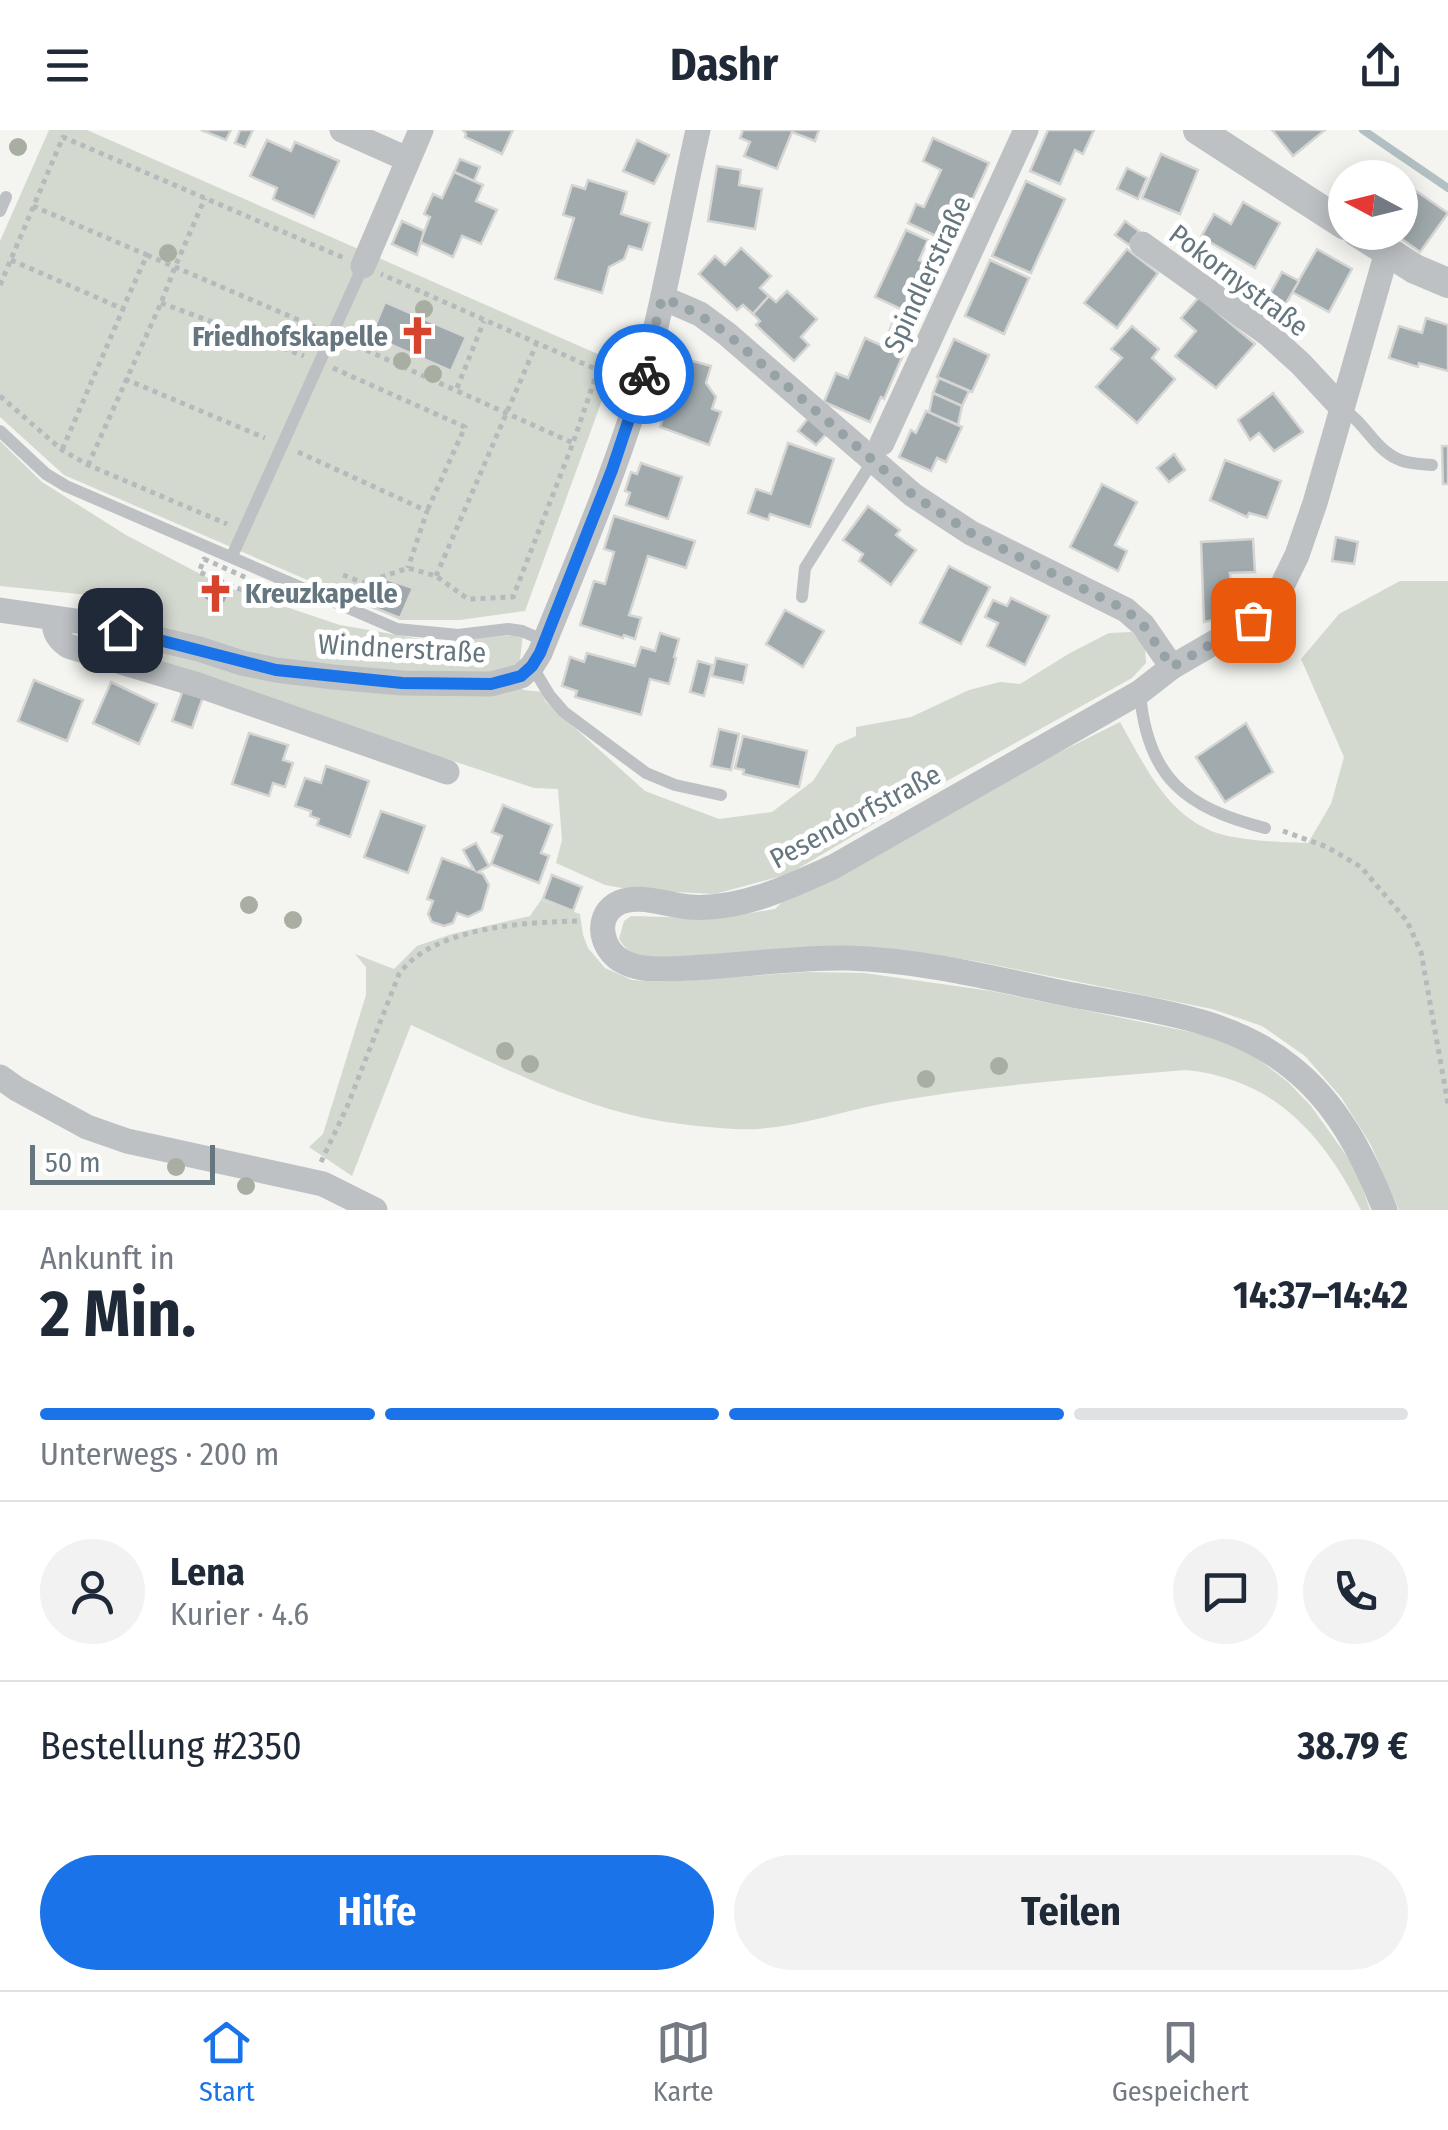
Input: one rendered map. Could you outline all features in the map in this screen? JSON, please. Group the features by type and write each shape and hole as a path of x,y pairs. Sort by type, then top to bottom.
{"street":[{"path":"342,130 408,159"},
{"path":"363,266 421,130"},
{"path":"532,666 612,470 640,386 698,130"},
{"name":"Spindlerstraße","path":"877,452 1026,130"},
{"path":"1198,130 1328,214"},
{"name":"Pokornystraße","path":"1142,244 1268,334 1341,407"},
{"path":"1384,250 1448,283"},
{"name":"Pesendorfstraße","path":"603,920 610,908 621,901 693,908 760,897 792,886 1140,692 1172,667 1253,620 1280,590 1297,555 1387,252"},
{"path":"662,298 700,314 727,334 877,452 913,495 971,533 1126,610 1143,625 1172,667"},
{"name":"Windnerstraße","path":"0,610 90,623 276,670 333,677 491,684 521,676 532,666"},
{"path":"54,618 54,629 68,646 198,685 447,772"},
{"path":"603,920 608,948 620,960 654,970 877,959 1171,1014 1222,1028 1256,1043 1313,1086 1349,1134 1385,1210"},
{"path":"0,1077 88,1127 126,1142 323,1184 375,1210"}],"lane":[{"path":"232,556 363,266"},
{"path":"1341,407 1353,414 1376,445 1401,461 1432,465"},
{"path":"0,431 46,474 66,486 397,629 458,635 508,629 545,641"},
{"path":"802,598 805,568 877,452"},
{"path":"532,666 564,712 646,773 675,785 720,795"},
{"path":"1140,692 1147,735 1165,775 1210,810 1265,828"}],"path":[{"path":"0,285 63,136 598,370 513,598 468,599 436,576 408,568 364,584 343,574"},
{"path":"88,464 205,198"},
{"path":"33,206 573,443"},
{"path":"62,450 148,256"},
{"path":"11,260 123,309"},
{"path":"162,303 319,362 465,428 427,511"},
{"path":"457,389 484,321"},
{"path":"436,576 536,344"},
{"path":"0,396 62,450 243,531"},
{"path":"198,572 242,590"},
{"path":"1265,828 1289,832 1326,847 1361,867 1407,920 1421,952 1448,1104"},
{"path":"310,1181 330,1146 408,960 446,941 484,931 528,922 603,920"}],"shaded area":[{"path":"49,130 87,130 616,362 525,611 460,620 400,620 64,475 0,417 0,241"},
{"path":"0,441 42,482 126,535 223,586 340,625 438,642 523,634 517,685 542,692 545,701 645,791 719,819 772,812 813,781 836,745 856,736 856,727 911,717 969,690 1000,682 1020,684 1109,633 1132,632 1145,648 1146,663 1132,678 789,874 715,894 605,885 556,863 562,840 558,789 534,788 100,643 99,596 0,586"},
{"path":"1400,581 1448,581 1448,1210 1399,1210 1371,1145 1341,1097 1305,1056 1262,1026 1212,1009 975,961 908,952 653,958 634,953 619,939 624,921 631,916 700,918 775,909 786,898 1120,722 1156,783 1192,820 1229,836 1308,843 1331,804 1344,757 1301,659 1339,614"},
{"path":"541,900 580,914 588,948 605,968 632,980 864,973 991,991 1210,1036 1249,1052 1311,1106 1356,1169 1370,1210 1361,1210 1330,1157 1292,1115 1270,1098 1217,1075 1186,1070 964,1091 891,1102 794,1124 734,1129 655,1120 584,1101 411,1025 352,1176 309,1147 323,1134 366,995 366,967 355,954 394,969 417,946 530,916"}],"building":[{"path":"201,130 231,130 226,140"},
{"path":"240,130 253,130 245,147 235,143"},
{"path":"463,130 513,130 502,154 465,137"},
{"path":"743,130 819,130 815,141 792,132 777,169 744,156 750,142 740,138"},
{"path":"1048,130 1094,130 1083,154 1075,150 1060,184 1030,171"},
{"path":"1272,130 1325,130 1293,156"},
{"path":"933,138 989,163 961,225 957,224 949,242 908,223 916,204 924,207 941,170 923,161"},
{"path":"267,140 291,151 295,142 339,161 314,217 273,199 277,188 250,176"},
{"path":"637,140 669,155 654,184 623,171"},
{"path":"1161,154 1198,170 1180,214 1142,198"},
{"path":"460,159 480,167 474,181 454,172"},
{"path":"717,166 741,170 739,185 762,189 755,229 708,221"},
{"path":"1127,168 1147,178 1138,199 1117,189"},
{"path":"454,172 483,185 476,201 497,210 481,244 462,236 453,257 420,242 430,217 424,214 433,194 442,198"},
{"path":"588,180 627,192 621,214 650,223 642,250 629,246 624,259 609,267 602,293 555,279 574,218 563,215 572,185 585,189"},
{"path":"1026,181 1065,199 1031,273 992,256"},
{"path":"1418,192 1448,213 1420,252 1417,250"},
{"path":"1243,202 1280,223 1255,268 1201,237 1214,214 1231,224"},
{"path":"402,221 424,231 417,255 392,244"},
{"path":"1125,221 1139,231 1129,245 1115,235"},
{"path":"906,230 928,240 919,260 942,270 920,318 875,297"},
{"path":"741,248 771,276 760,288 769,296 753,314 743,305 737,310 699,274 715,256 725,265"},
{"path":"1127,249 1158,273 1117,328 1084,303"},
{"path":"1317,249 1352,269 1329,312 1292,292"},
{"path":"990,260 1029,278 1004,334 965,316"},
{"path":"1282,272 1299,281 1281,312 1265,303"},
{"path":"787,291 817,319 801,337 809,345 794,361 756,325 760,321 753,314 769,296 776,302"},
{"path":"1199,297 1255,344 1216,388 1175,356 1196,331 1181,318"},
{"name":"Friedhofskapelle","path":"385,302 466,337 451,371 371,336"},
{"path":"1426,318 1448,325 1448,371 1389,358 1399,326 1422,333"},
{"path":"892,324 913,332 907,348 886,340"},
{"path":"1132,326 1159,349 1152,358 1175,379 1137,423 1096,387 1122,358 1111,349"},
{"path":"865,338 903,355 870,422 824,402 836,373 848,378"},
{"path":"954,339 989,355 972,392 937,377"},
{"path":"681,358 711,366 706,383 716,397 712,409 721,412 709,445 660,427"},
{"path":"939,378 969,391 962,406 933,393"},
{"path":"933,393 962,406 958,425 929,413"},
{"path":"1273,393 1303,432 1274,451 1259,433 1250,440 1238,420"},
{"path":"926,411 962,427 946,462 937,458 931,471 899,457 911,430 916,433"},
{"path":"809,417 828,432 816,445 798,431"},
{"path":"788,443 834,459 810,527 770,514 768,520 748,513 756,489 771,494"},
{"path":"1442,446 1448,446 1448,484 1443,484"},
{"path":"1174,454 1185,470 1169,482 1157,468"},
{"path":"1225,460 1281,481 1267,518 1249,513 1247,517 1210,500"},
{"path":"641,463 682,477 668,519 626,505 630,493 625,491 631,472 637,474"},
{"path":"1102,484 1137,502 1115,545 1127,551 1118,571 1070,547"},
{"path":"868,506 900,530 896,535 916,550 891,585 859,561 863,554 843,540"},
{"path":"614,516 695,541 686,568 648,556 629,615 641,618 635,639 580,625 594,581 605,584 614,552 604,549"},
{"path":"1336,537 1358,542 1354,564 1332,561"},
{"path":"1253,539 1255,572 1230,573 1232,616 1204,622 1201,542"},
{"path":"949,566 990,587 961,644 920,623"},
{"path":"383,578 413,588 400,618 372,607"},
{"name":"Kreuzkapelle","path":"207,582 230,592 225,603 216,605 205,600 201,593"},
{"path":"1011,598 1049,616 1025,665 987,646 998,623 985,617 993,600 1007,606"},
{"path":"785,610 824,631 803,667 766,644"},
{"path":"660,633 679,639 676,658 669,684 650,679 641,715 575,697 577,691 562,686 570,657 584,662 587,653 635,666 641,647 655,651"},
{"path":"716,658 747,665 743,683 712,676"},
{"path":"698,661 712,665 704,696 690,692"},
{"path":"34,680 83,700 67,741 18,721"},
{"path":"111,682 157,704 139,744 93,723"},
{"path":"183,690 203,697 192,728 172,721"},
{"path":"1246,723 1273,772 1225,802 1196,757"},
{"path":"719,729 739,734 731,770 711,766"},
{"path":"249,733 288,745 283,760 293,763 285,787 273,783 269,796 232,784"},
{"path":"743,736 807,751 799,787 743,774 744,770 735,768"},
{"path":"326,766 369,781 350,837 317,825 319,819 310,816 311,811 295,806 305,778 321,783"},
{"path":"503,805 552,825 541,853 549,856 539,883 491,864 502,836 492,832"},
{"path":"381,811 425,826 408,873 364,857"},
{"path":"476,843 489,866 478,872 489,885 482,910 468,917 457,913 453,923 444,926 432,922 428,914 433,901 427,899 442,858 474,870 463,850"},
{"path":"552,875 582,887 573,911 543,899"}],"waterway":[{"path":"1363,130 1448,188"}],"way so far":[{"path":"644,374 662,298 700,314 727,334 913,495 971,533 1126,610 1143,625 1172,667 1253,620"}],"place":[{"name":"Friedhofskapelle","path":"418,336"},
{"name":"Kreuzkapelle","path":"215,593"}],"route":[{"path":"120,630 242,663 333,677 466,686 521,676 540,653 612,470 644,374"}]}
